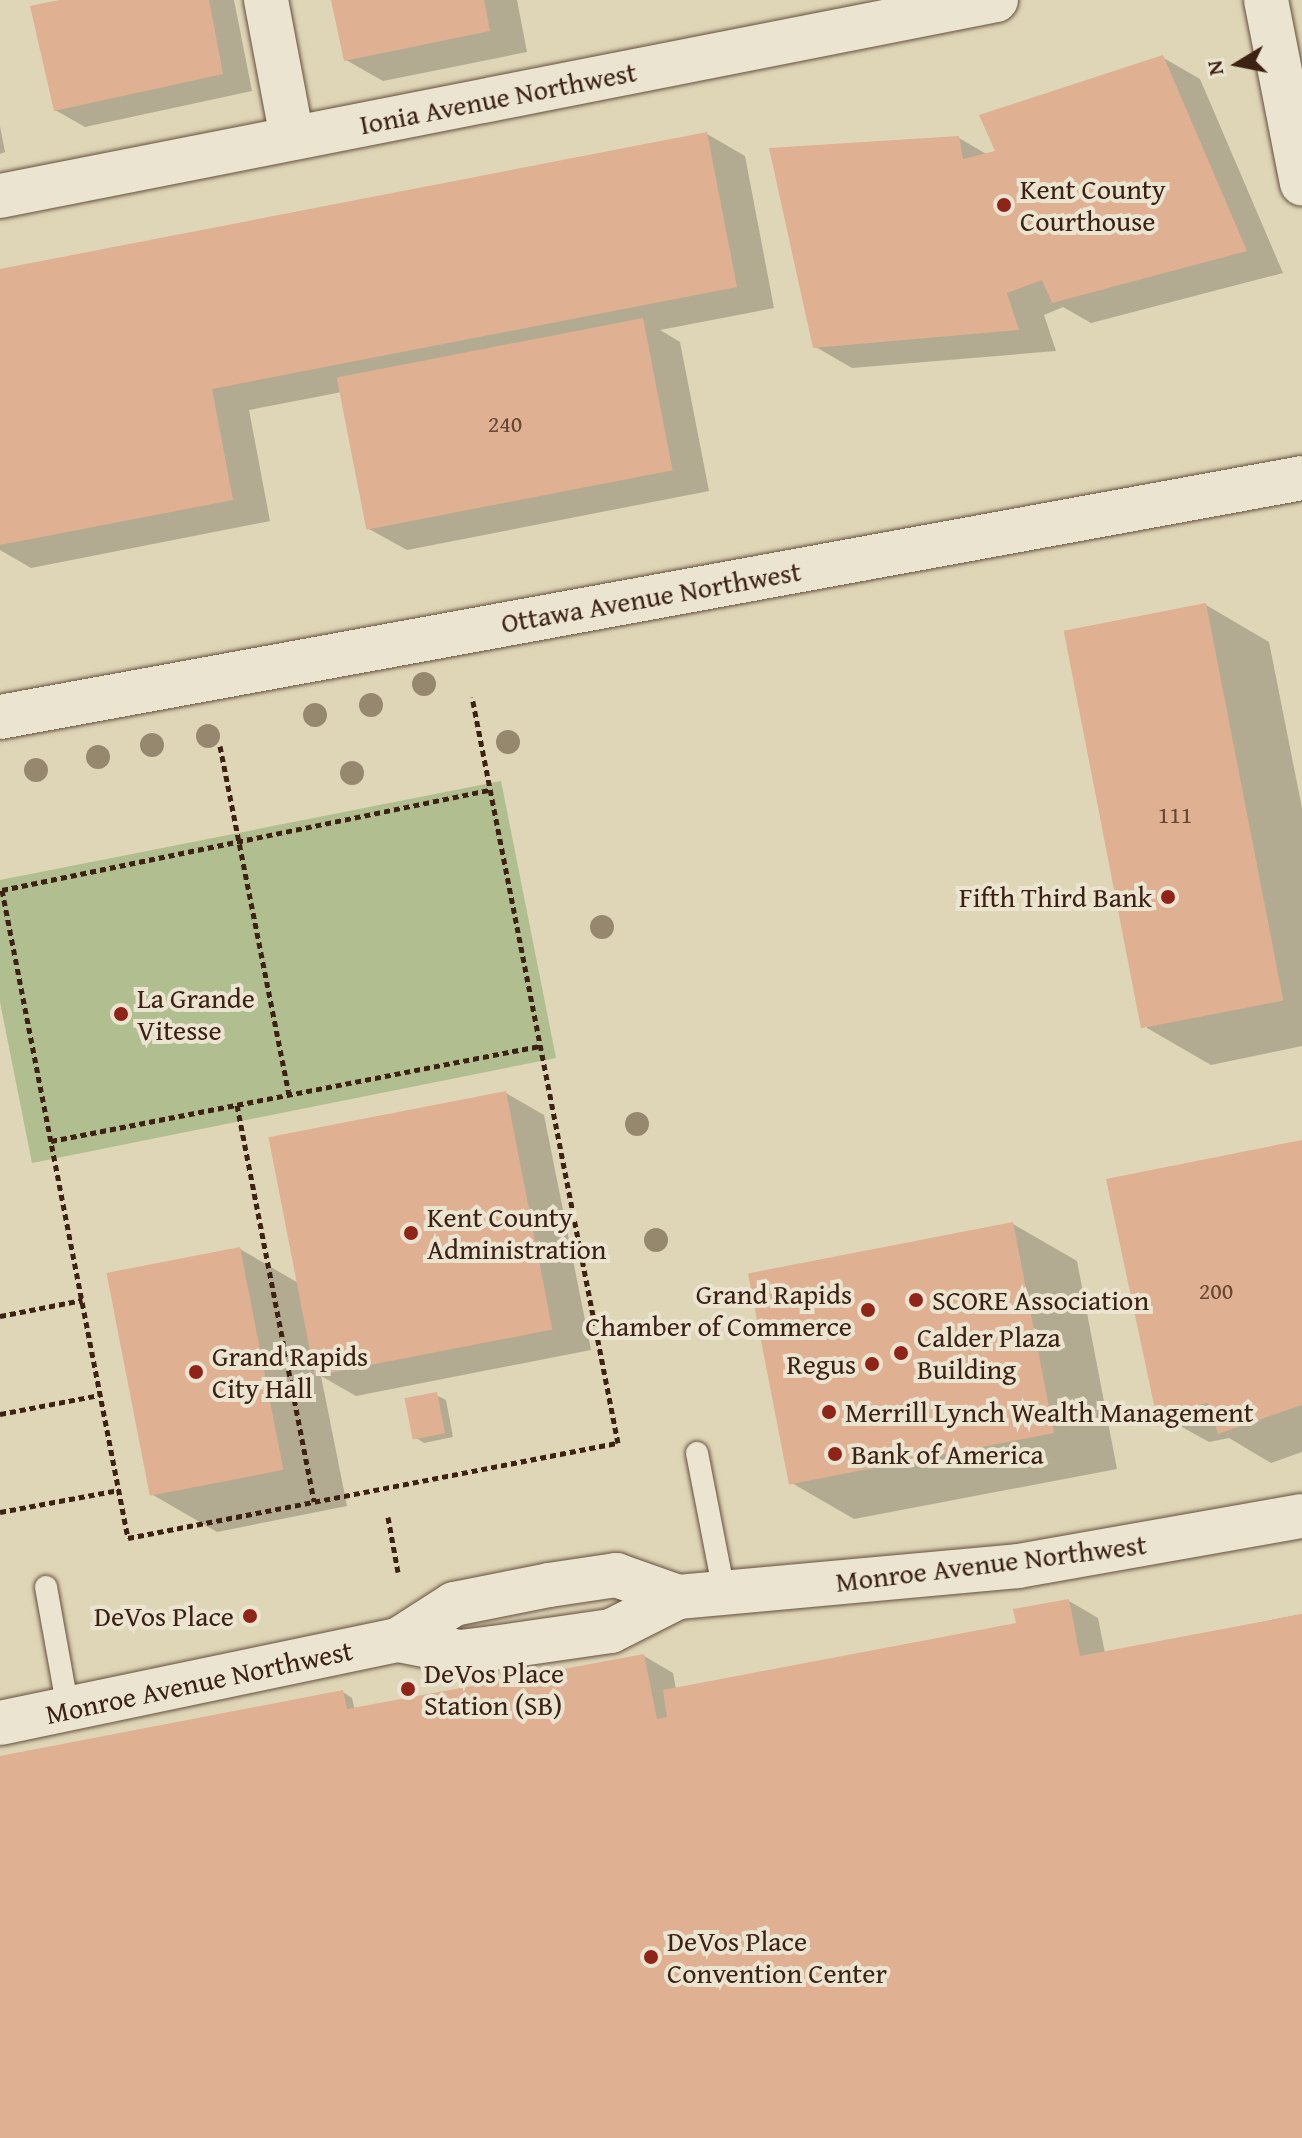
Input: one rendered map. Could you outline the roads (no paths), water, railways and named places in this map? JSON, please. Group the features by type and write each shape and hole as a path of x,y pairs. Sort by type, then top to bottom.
{"street":[{"path":"266,0 292,138"},
{"name":"Ionia Avenue Northwest","path":"0,196 996,0"},
{"path":"1266,0 1302,184"},
{"name":"Ottawa Avenue Northwest","path":"0,717 1302,478"},
{"name":"Monroe Avenue Northwest","path":"0,1723 398,1640 460,1652 611,1631 678,1597 1018,1566 1302,1516"}],"lane":[{"path":"697,1453 724,1592"},
{"path":"46,1587 68,1709"}],"place":[{"name":"Kent County Courthouse","path":"1004,205"},
{"name":"Fifth Third Bank","path":"1168,897"},
{"name":"La Grande Vitesse","path":"121,1014"},
{"name":"Kent County Administration","path":"411,1233"},
{"name":"SCORE Association","path":"916,1300"},
{"name":"Grand Rapids Chamber of Commerce","path":"868,1310"},
{"name":"Calder Plaza Building","path":"901,1353"},
{"name":"Regus","path":"872,1364"},
{"name":"Grand Rapids City Hall","path":"196,1372"},
{"name":"Merrill Lynch Wealth Management","path":"829,1412"},
{"name":"Bank of America","path":"835,1454"},
{"name":"DeVos Place","path":"250,1616"},
{"name":"DeVos Place Station (SB)","path":"408,1689"},
{"name":"DeVos Place Convention Center","path":"651,1957"}]}
